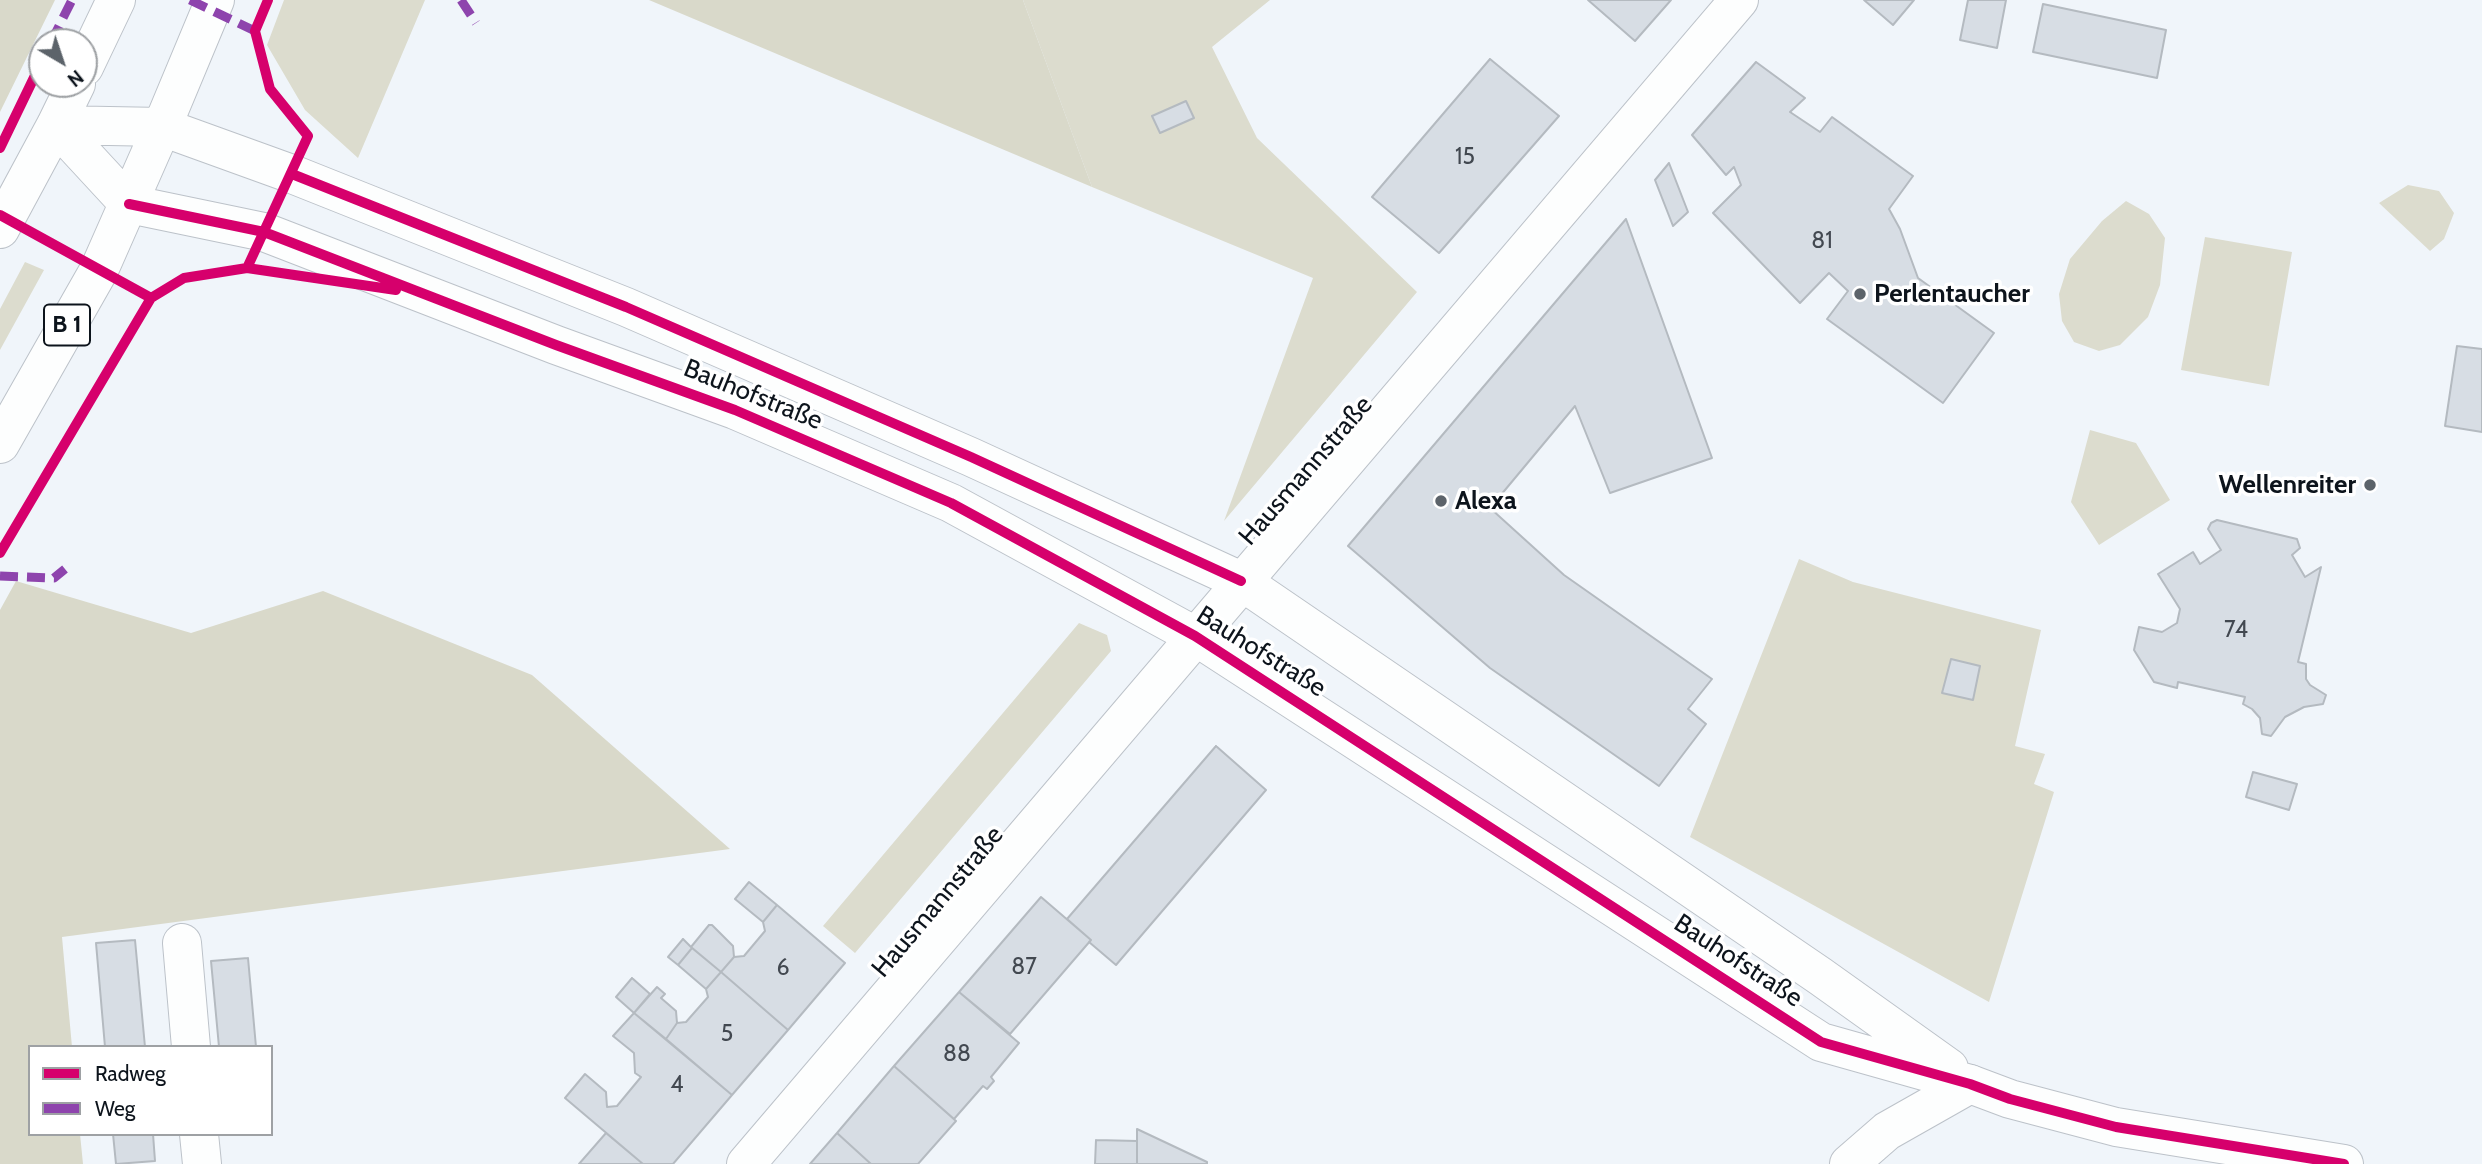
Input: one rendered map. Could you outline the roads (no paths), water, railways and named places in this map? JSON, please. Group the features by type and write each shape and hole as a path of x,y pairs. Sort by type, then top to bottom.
{"street":[{"path":"98,38 116,0"},
{"name":"B 1","path":"0,444 99,270 215,0"},
{"name":"Hausmannstraße","path":"746,1164 1739,0"},
{"path":"0,229 69,98"},
{"path":"56,125 129,204"},
{"name":"Bauhofstraße","path":"56,125 162,127 292,174 626,307 971,457 1241,581 1820,976 1970,1084"},
{"name":"Bauhofstraße","path":"129,204 264,232 556,345 736,410 951,503 1195,636 1821,1042 1970,1084 2010,1099 2116,1127 2344,1164"},
{"path":"182,943 191,1045"},
{"path":"1849,1164 1887,1131 1970,1084"},
{"path":"199,1136 202,1164"}],"place":[{"name":"Perlentaucher","path":"1860,294"},
{"name":"Wellenreiter","path":"2370,485"},
{"name":"Alexa","path":"1441,501"}]}
